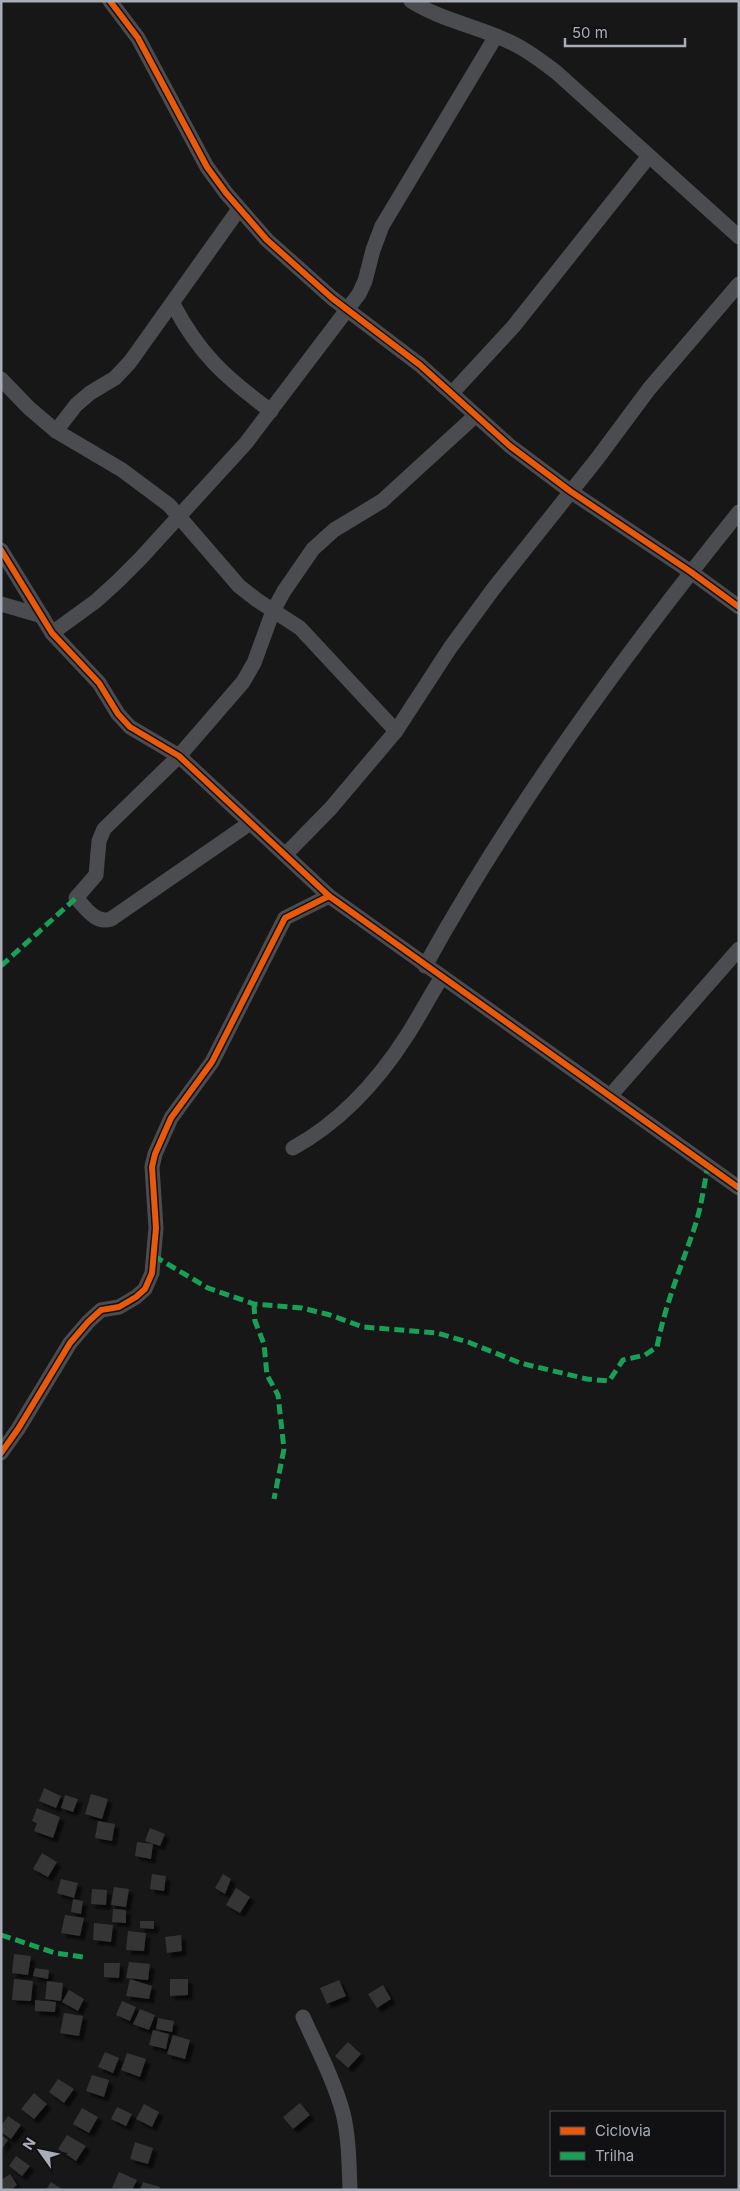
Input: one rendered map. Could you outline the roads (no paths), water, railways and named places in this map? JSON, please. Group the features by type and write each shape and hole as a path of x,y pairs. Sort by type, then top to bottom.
{"street":[{"path":"110,1 138,38 207,167 239,209 268,240 348,310 420,365 510,446 570,491 691,572 739,607"},
{"path":"411,1 426,11 496,36 518,46 556,72 739,237"},
{"path":"52,633 96,601 118,581 180,516 246,443 348,310 365,281 373,250 382,226 496,36"},
{"path":"452,393 513,327 649,156"},
{"path":"56,431 76,405 90,393 115,378 130,362 174,304 239,209"},
{"path":"285,855 331,808 396,731 450,648 494,588 597,459 649,389 739,284"},
{"path":"174,304 190,334 221,371 233,383 271,411"},
{"path":"1,379 29,408 56,431 122,470 169,505 239,586 273,612 300,628 396,731"},
{"path":"250,823 111,919 101,920 95,917 76,898 96,875 99,841 104,830 178,756 242,682 254,663 273,612 299,568 313,549 334,530 382,501 475,416"},
{"path":"425,966 462,899 566,743 640,637 739,512"},
{"path":"1,550 52,633 99,683 118,714 130,728 178,756 329,896 739,1188"},
{"path":"1,604 42,616"},
{"path":"1,1453 18,1429 70,1343 88,1322 101,1310 119,1307 136,1298 146,1289 152,1273 156,1228 152,1167 155,1154 171,1118 212,1062 285,918 329,896"},
{"path":"610,1096 739,949"},
{"path":"293,1148 331,1123 374,1080 407,1036 442,977"},
{"path":"303,2017 326,2068 342,2113 349,2150 350,2190"}]}
